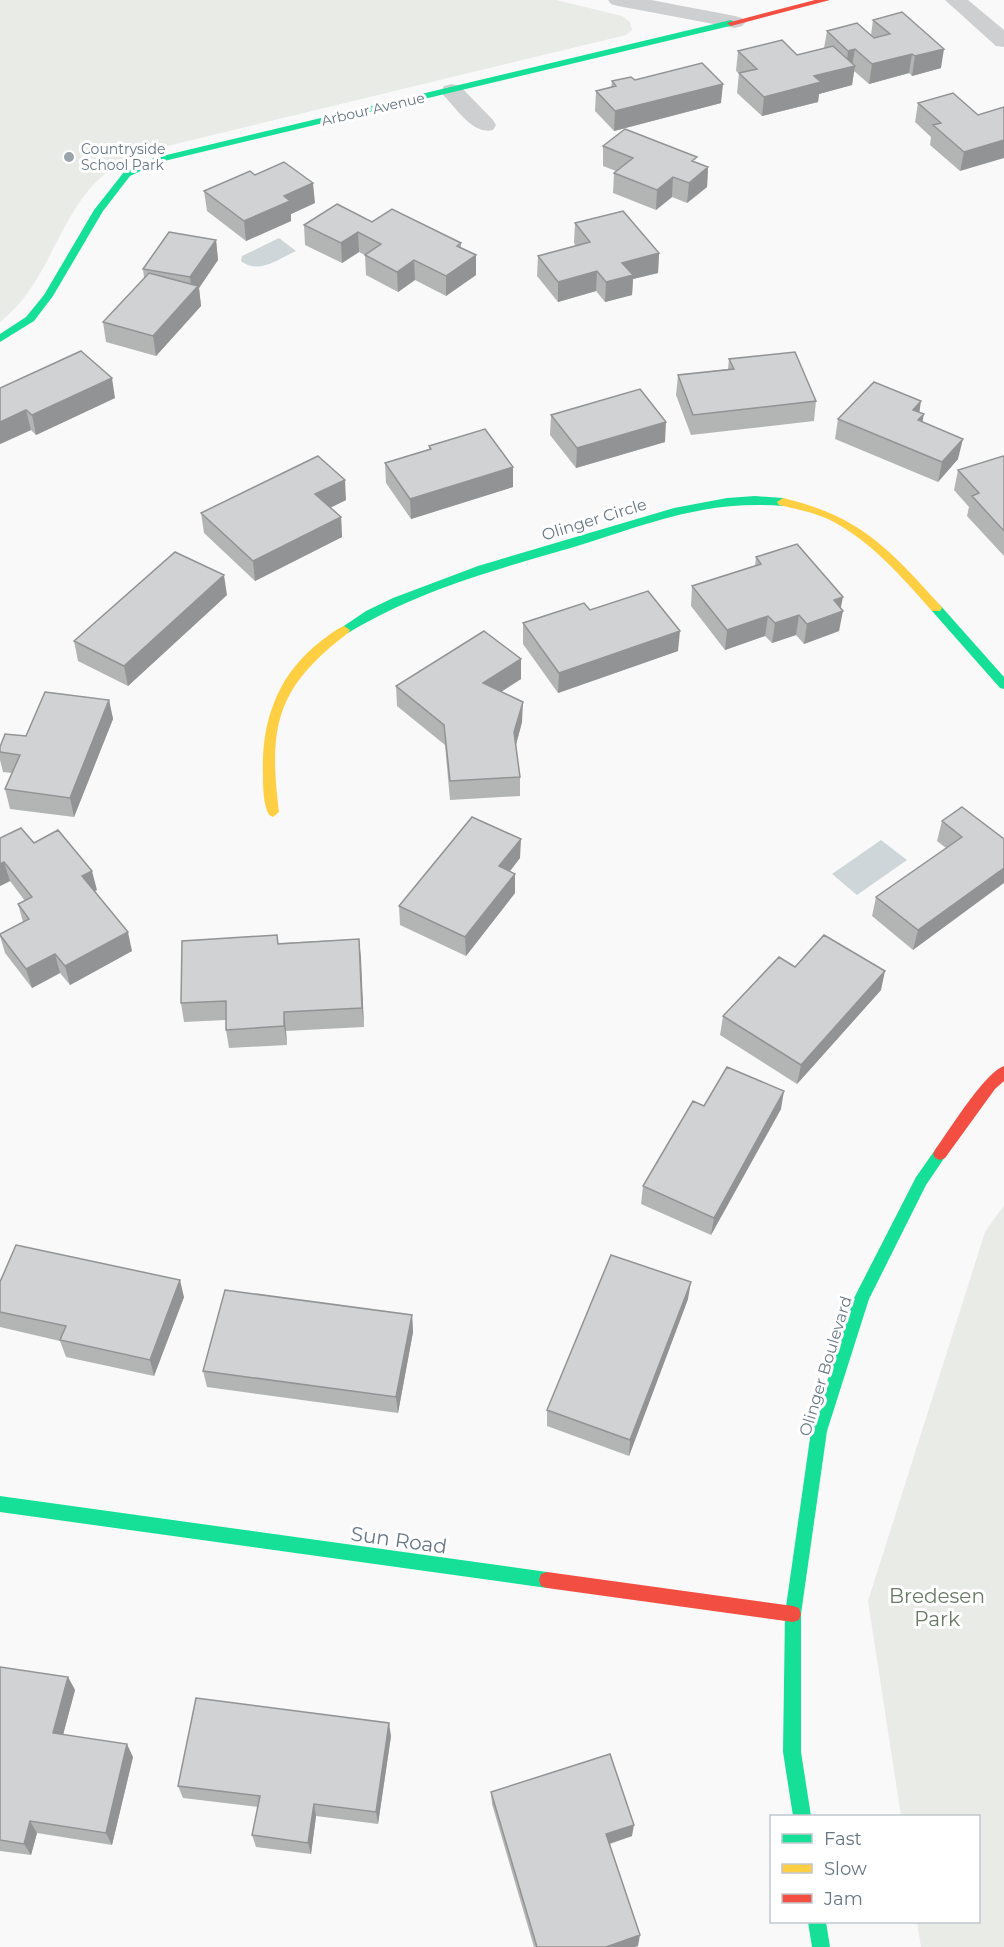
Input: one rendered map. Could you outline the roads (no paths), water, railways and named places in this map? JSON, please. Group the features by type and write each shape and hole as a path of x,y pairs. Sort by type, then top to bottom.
{"street":[{"path":"618,0 735,21"},
{"name":"Arbour Avenue","path":"0,339 30,319 48,296 99,210 127,174 158,160 192,150 452,91 826,0"},
{"path":"956,0 1004,40"},
{"path":"452,91 485,125"},
{"name":"Olinger Circle","path":"273,812 266,770 268,727 285,689 312,654 359,620 412,595 471,574 696,504 736,500 782,501 824,512 859,530 888,554 1004,685"},
{"name":"Olinger Boulevard","path":"802,1815 792,1752 793,1614 819,1431 862,1298 921,1181 990,1085 1004,1072"},
{"name":"Sun Road","path":"0,1504 793,1614"},
{"path":"817,1923 821,1947"}],"place":[{"name":"Countryside School Park","path":"69,157"}],"park label":[{"name":"Bredesen Park","path":"937,1608"}]}
